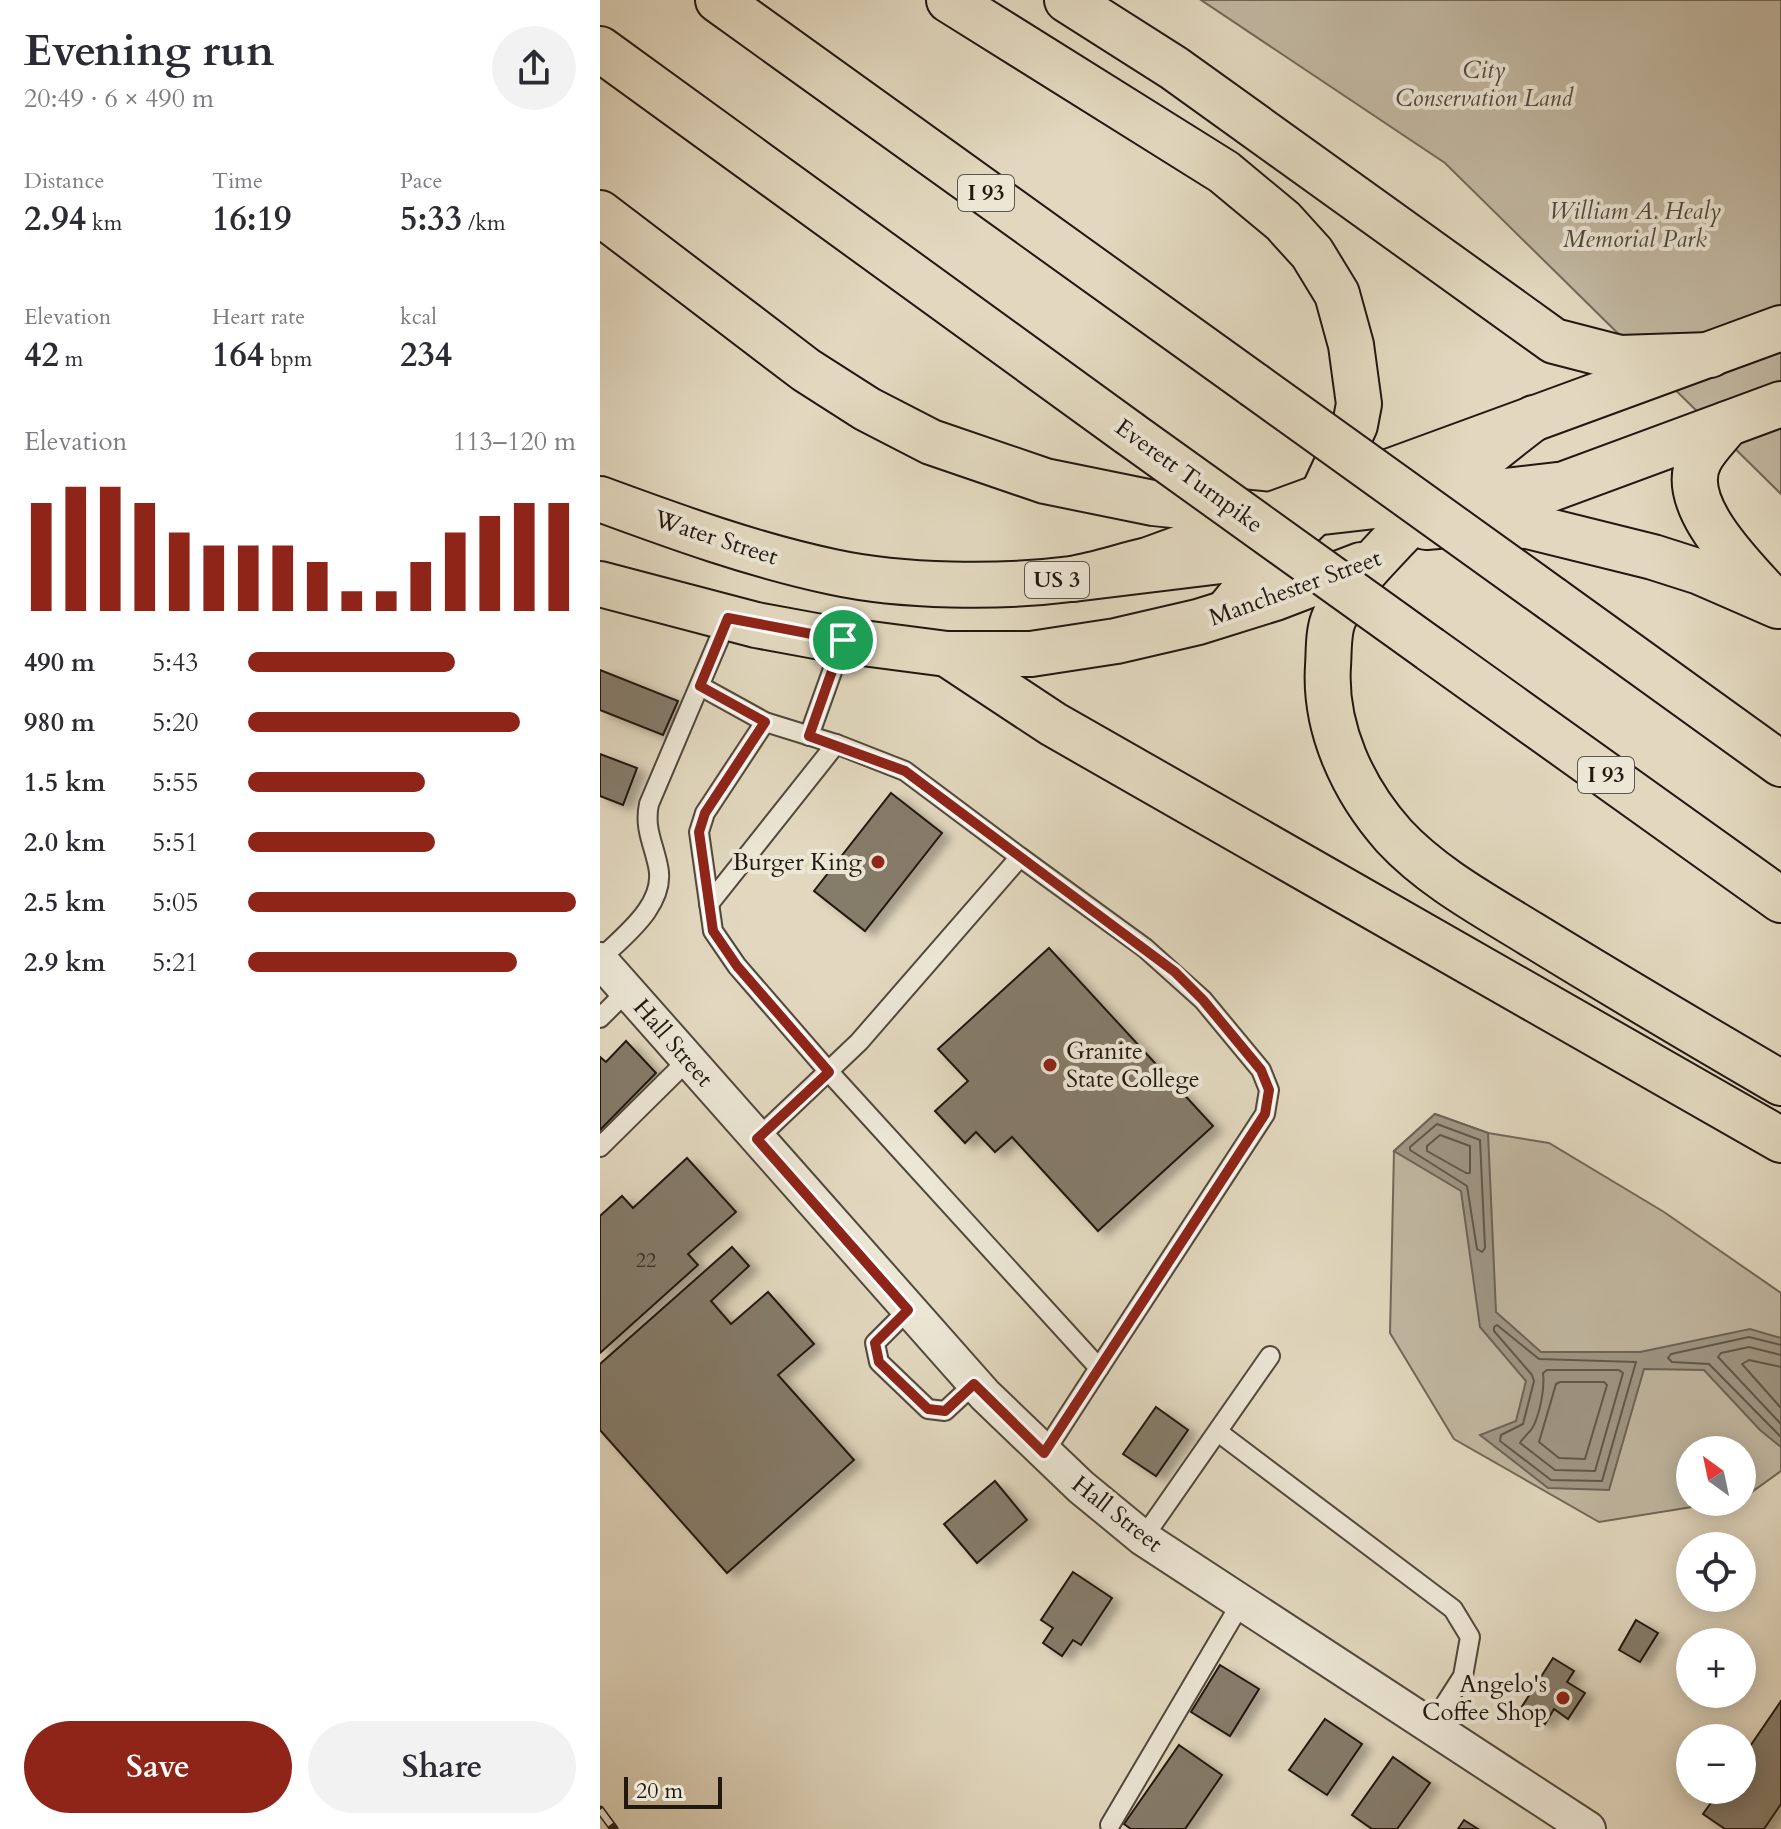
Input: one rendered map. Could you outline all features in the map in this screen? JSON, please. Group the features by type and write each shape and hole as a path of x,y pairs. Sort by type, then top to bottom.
{"main road":[{"name":"I 93","path":"718,0 1781,764"},
{"path":"949,0 1224,172 1283,221 1312,253 1337,294 1351,345 1359,404 1355,425 1319,504"},
{"path":"1067,0 1174,68 1554,341 1620,358 1710,355"},
{"name":"Everett Turnpike","path":"600,49 1781,900"},
{"path":"600,213 806,370 867,409 931,442 1045,481 1275,531 1433,517"},
{"path":"1227,612 1255,581 1275,531 1319,504 1534,418 1781,328"},
{"name":"Manchester Street","path":"728,618 786,631 947,654 1031,654 1198,622 1275,598 1374,561 1429,536 1433,517 1557,485 1781,404"},
{"path":"1534,418 1463,472 1433,517 1374,561 1352,587 1333,619 1326,688 1335,737 1360,789 1395,836 1448,882 1616,987 1781,1083"},
{"path":"1727,424 1700,459 1694,479 1696,499 1728,550 1780,607"},
{"name":"Water Street","path":"600,499 694,534 834,572 880,580 996,585 1073,579 1275,531"},
{"path":"1319,504 1528,526 1601,543 1700,572 1780,607"},
{"path":"600,584 728,618"},
{"path":"947,654 1053,724 1781,1140"}],"street":[{"name":"Hall Street","path":"600,960 974,1384 1108,1511 1241,1603 1588,1829"}],"lane":[{"path":"600,960 633,928 651,904 658,887 659,870 646,822 649,804 728,618"},
{"path":"809,736 843,640"},
{"path":"700,686 765,722 836,744 905,771 1175,972 1233,1034 1261,1070 1269,1090 1265,1114 1044,1453"},
{"path":"765,722 705,813 699,832 713,931 737,966 829,1072 1099,1368"},
{"path":"709,904 836,744"},
{"path":"757,1139 859,1042 1020,857"},
{"path":"600,1018 627,991"},
{"path":"600,1147 688,1060"},
{"path":"908,1310 875,1343 879,1362 928,1409 945,1411 974,1384"},
{"path":"1143,1538 1270,1356"},
{"path":"1218,1432 1453,1609 1470,1637 1463,1676 1431,1726"},
{"path":"1110,1825 1241,1603"}],"green space":[{"path":"1201,0 1781,0 1781,494 1445,163"},
{"path":"1435,1114 1488,1133 1549,1143 1664,1212 1781,1293 1781,1471 1756,1489 1756,1436 1676,1436 1676,1510 1599,1522 1454,1439 1390,1333 1394,1151"}],"water":[{"path":"1435,1114 1488,1133 1496,1312 1541,1352 1640,1352 1750,1329 1781,1338 1781,1447 1760,1430 1704,1370 1644,1369 1609,1490 1548,1488 1480,1435 1516,1421 1526,1381 1480,1327 1461,1191 1394,1151"}],"building":[{"path":"600,670 678,701 663,735 600,710"},
{"path":"600,754 637,768 623,805 600,796"},
{"name":"Burger King","path":"891,793 942,833 865,931 814,891"},
{"path":"1049,948 1213,1126 1098,1231 1012,1137 995,1152 976,1132 965,1143 935,1111 968,1081 938,1049"},
{"path":"626,1041 656,1073 600,1130 600,1057 606,1062"},
{"path":"687,1158 736,1212 688,1254 698,1265 600,1353 600,1216 622,1196 633,1208"},
{"path":"732,1247 749,1266 711,1301 731,1324 768,1292 814,1344 778,1375 854,1460 727,1573 600,1430 600,1364"},
{"path":"1156,1407 1188,1430 1156,1476 1123,1454"},
{"path":"995,1481 1027,1520 977,1563 944,1524"},
{"path":"1073,1572 1112,1598 1081,1645 1073,1640 1062,1656 1043,1643 1053,1628 1041,1620"},
{"path":"1636,1620 1658,1633 1640,1662 1619,1650"},
{"path":"1553,1658 1574,1671 1567,1682 1585,1693 1568,1719 1554,1709 1545,1724 1521,1708"},
{"path":"1220,1665 1259,1689 1230,1736 1191,1712"},
{"path":"1781,1701 1781,1804 1764,1829 1725,1829 1703,1814 1710,1804 1756,1804 1756,1738"},
{"path":"1325,1719 1362,1744 1327,1795 1289,1770"},
{"path":"1179,1745 1222,1775 1185,1829 1131,1829 1124,1824"},
{"path":"1393,1757 1430,1783 1397,1829 1372,1829 1352,1815"},
{"path":"1464,1820 1478,1829 1458,1829"}],"railway":[{"path":"600,1810 614,1829"}],"place":[{"name":"Burger King","path":"878,862"},
{"name":"Granite State College","path":"1050,1065"},
{"name":"Angelo's Coffee Shop","path":"1563,1698"}],"route":[{"path":"728,618 843,640 809,736 905,771 1145,948 1175,972 1233,1034 1261,1070 1269,1090 1265,1114 1044,1453 974,1384 945,1411 928,1409 879,1362 875,1343 908,1310 757,1139 829,1072 737,966 713,931 699,832 705,813 765,722 700,686 728,618"}],"park label":[{"name":"City Conservation Land","path":"1484,84"},
{"name":"William A. Healy Memorial Park","path":"1635,225"}]}
